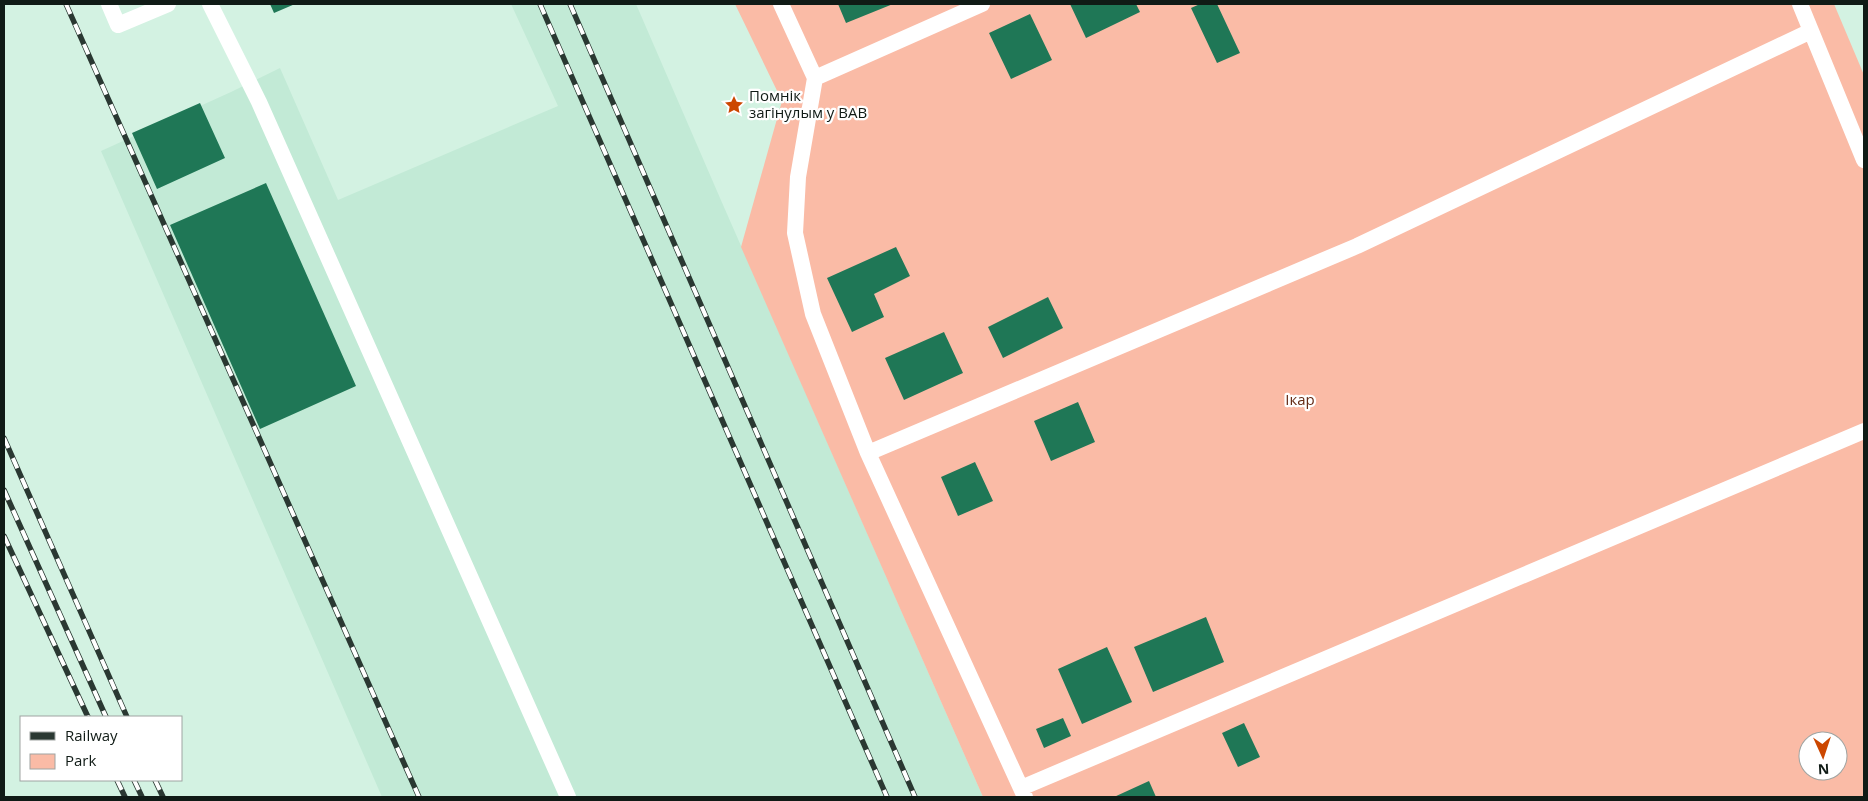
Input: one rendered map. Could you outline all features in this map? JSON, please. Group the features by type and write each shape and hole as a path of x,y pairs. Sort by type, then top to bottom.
{"lane":[{"path":"109,4 118,25 168,4"},
{"path":"210,4 259,102 568,797"},
{"path":"781,4 814,78 798,177 795,233 814,314 868,453 1023,793 1864,431"},
{"path":"814,78 982,4"},
{"path":"1800,4 1864,160"},
{"path":"868,453 1357,246 1811,31"}],"shaded area":[{"path":"511,4 636,4 983,797 382,797 101,151 280,68 338,200 558,106"}],"green space":[{"name":"Ікар","path":"735,4 1834,4 1864,75 1864,797 983,797 741,247 782,101"}],"building":[{"path":"270,4 295,4 274,13"},
{"path":"838,4 893,4 846,23"},
{"path":"1070,4 1136,4 1140,12 1086,38"},
{"path":"1200,4 1217,4 1240,53 1217,63 1191,8"},
{"path":"1030,14 1052,60 1011,79 989,33"},
{"path":"200,103 225,158 157,189 132,133"},
{"path":"266,183 356,386 260,429 170,225"},
{"path":"896,247 910,276 874,294 884,317 852,332 827,278"},
{"path":"1048,297 1063,328 1003,358 988,327"},
{"path":"944,332 963,373 904,400 885,358"},
{"path":"1078,402 1095,442 1051,461 1034,421"},
{"path":"975,462 993,501 958,516 941,477"},
{"path":"1206,617 1224,662 1153,692 1134,647"},
{"path":"1107,647 1132,702 1082,724 1058,669"},
{"path":"1063,718 1071,736 1044,748 1036,729"},
{"path":"1244,723 1260,757 1238,767 1222,733"},
{"path":"1149,781 1156,797 1114,797"}],"railway":[{"path":"66,4 419,797"},
{"path":"540,4 887,797"},
{"path":"570,4 915,797"},
{"path":"4,438 127,716"},
{"path":"4,490 106,716"},
{"path":"4,536 88,716"},
{"path":"117,781 125,797"},
{"path":"134,781 142,797"},
{"path":"155,781 163,797"}],"place":[{"name":"Помнік загінулым у ВАВ","path":"734,105"}]}
